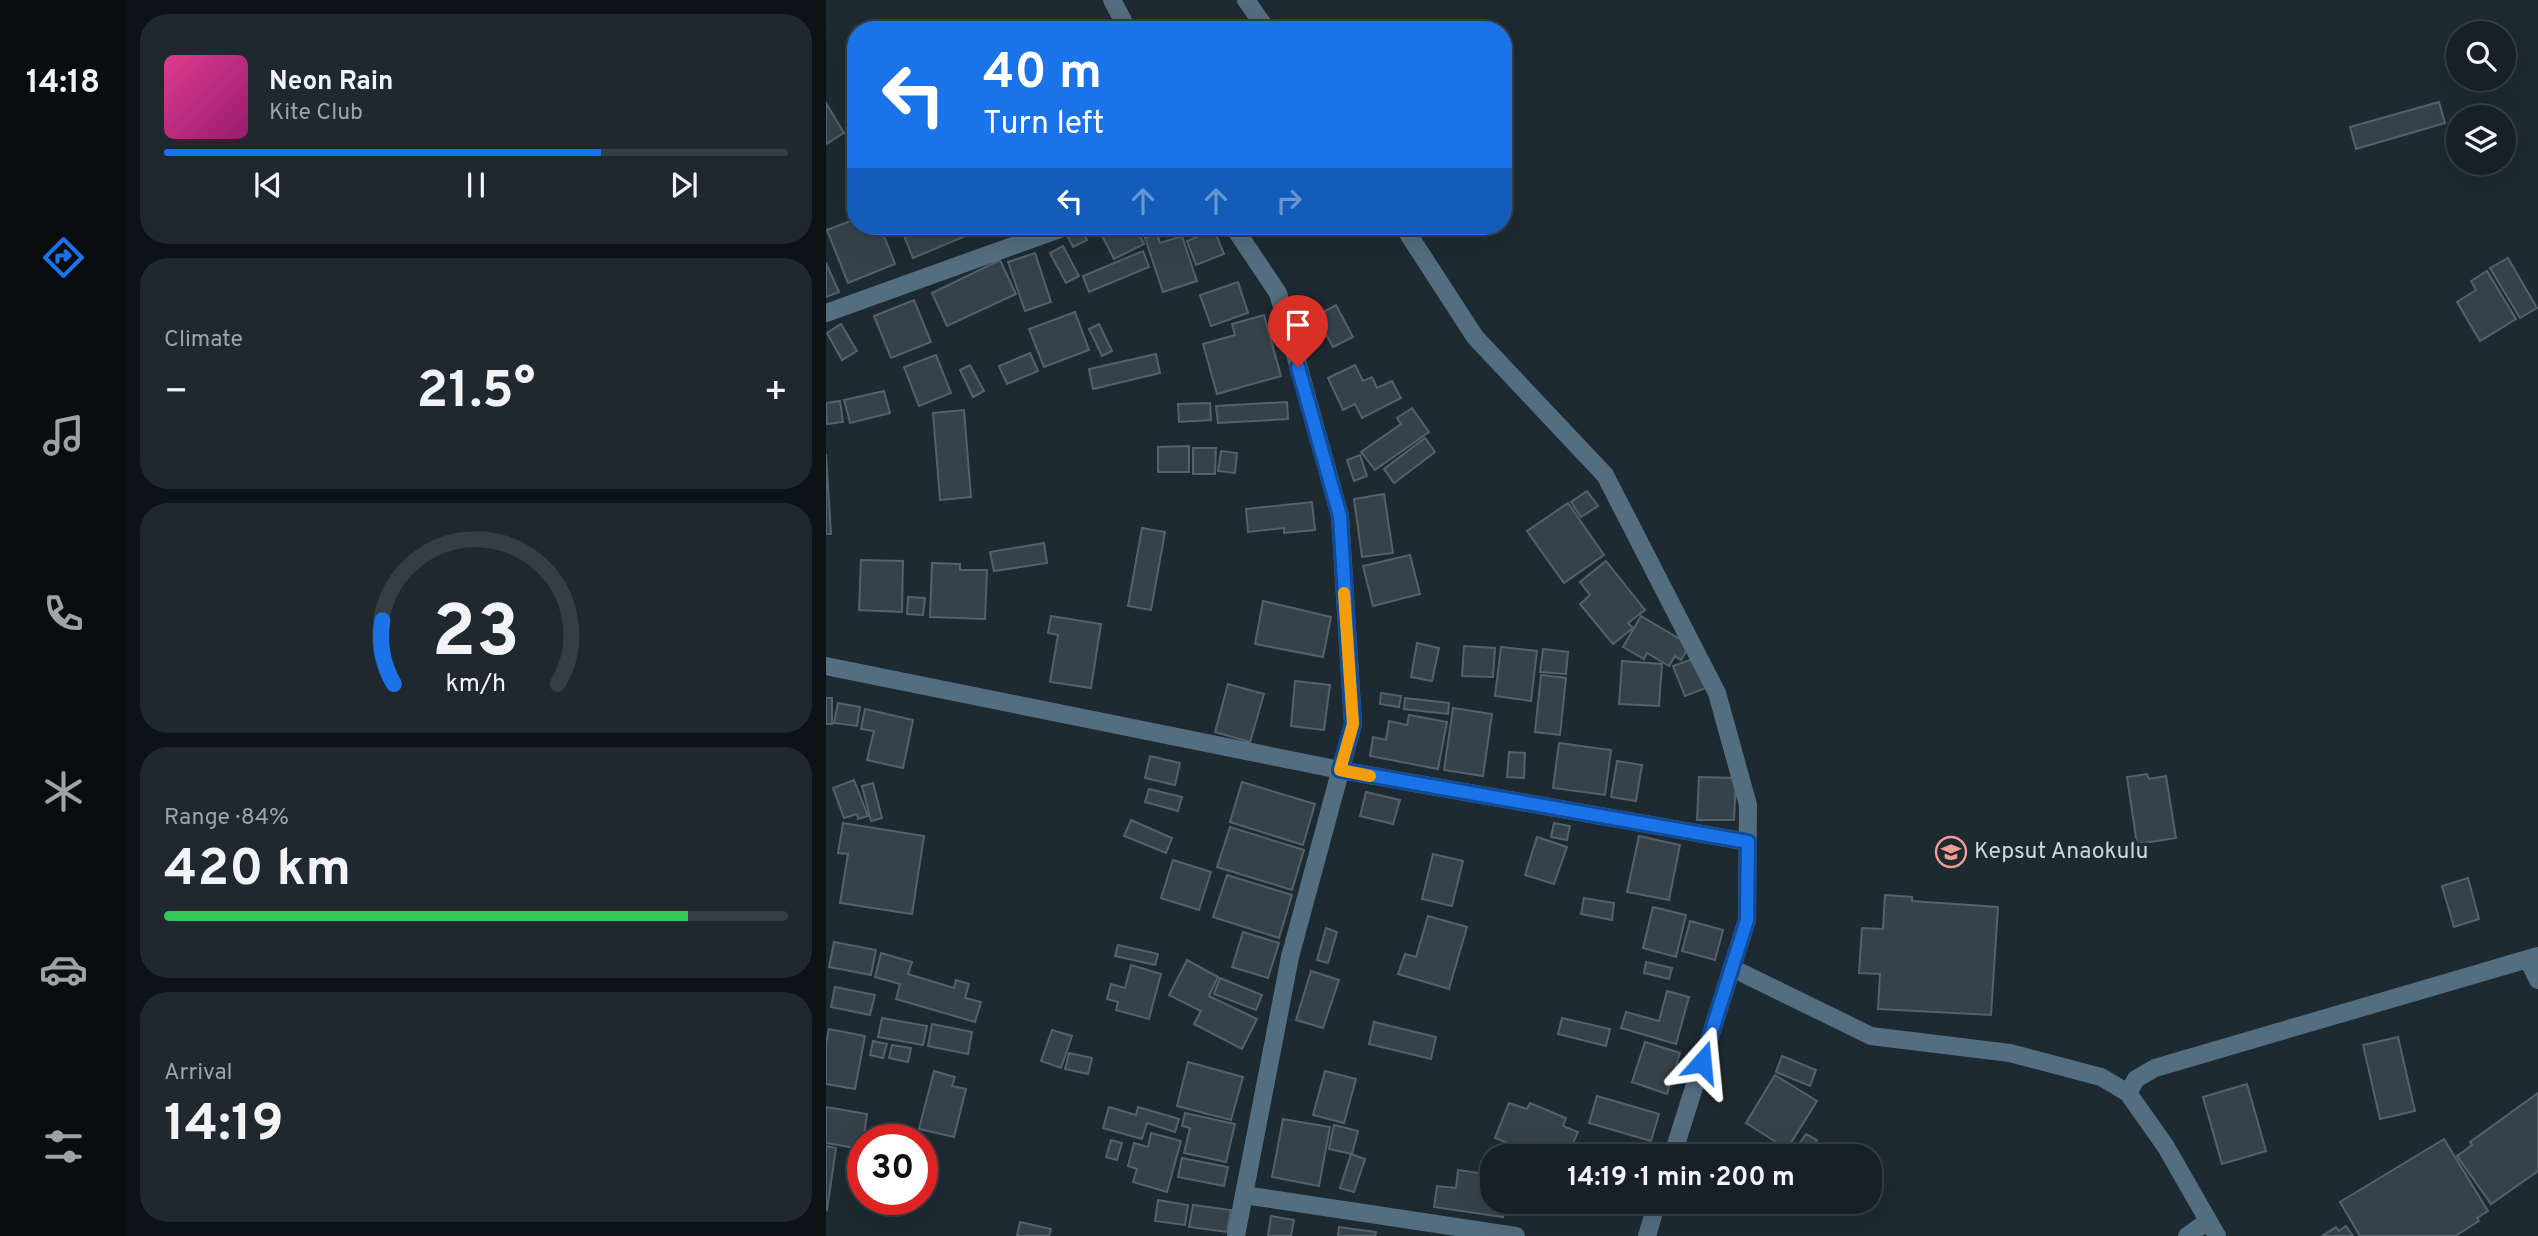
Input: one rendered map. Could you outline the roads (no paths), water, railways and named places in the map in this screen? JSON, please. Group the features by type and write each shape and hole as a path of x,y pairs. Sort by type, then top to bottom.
{"street":[{"path":"1112,0 1123,21"},
{"path":"1246,0 1261,21"},
{"path":"826,313 1043,235"},
{"path":"1236,1236 1290,957 1353,724 1340,516 1278,293 1239,235"},
{"path":"1409,235 1475,337 1605,475 1717,694 1748,805 1747,920 1676,1144"},
{"path":"826,666 1340,770 1748,842"},
{"path":"2128,1093 2136,1079 2155,1068 2533,958 2538,980"},
{"path":"1732,968 1871,1036 2010,1053 2101,1077 2128,1093 2166,1147 2213,1229 2187,1236"},
{"path":"1244,1195 1516,1236"},
{"path":"1647,1236 1653,1214"}],"place":[{"name":"Kepsut Anaokulu","path":"1951,852"}]}
